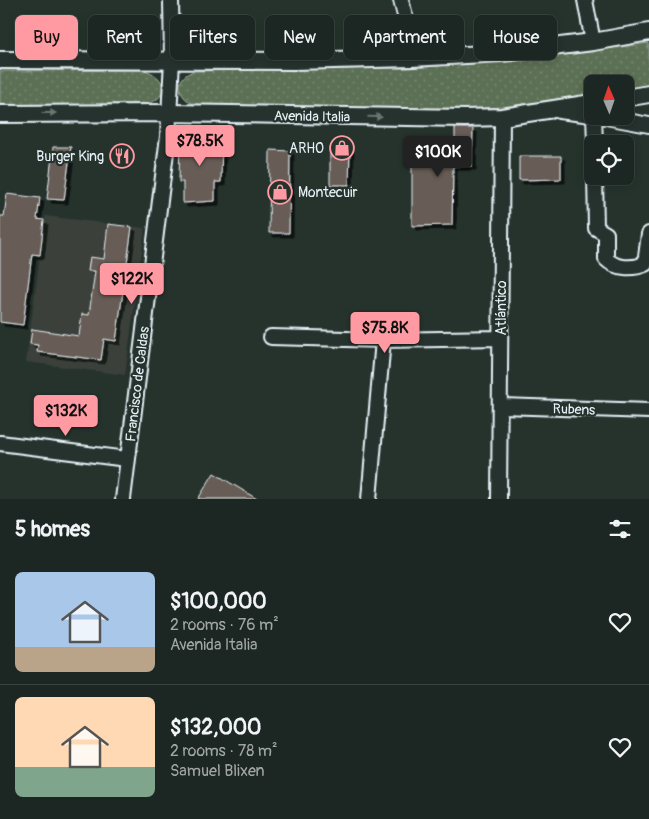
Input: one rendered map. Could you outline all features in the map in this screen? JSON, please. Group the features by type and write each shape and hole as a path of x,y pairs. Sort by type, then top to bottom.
{"main road":[{"path":"172,60 294,61 503,53 593,42 649,32"},
{"path":"0,60 170,60"},
{"path":"634,96 649,94"},
{"name":"Avenida Italia","path":"0,114 465,118 502,117 584,104"}],"street":[{"name":"Francisco de Caldas","path":"171,0 171,15"},
{"path":"402,0 405,15"},
{"path":"585,0 593,42"},
{"name":"Francisco de Caldas","path":"123,499 166,156 172,60"},
{"path":"548,110 584,115"},
{"name":"Atlántico","path":"499,499 502,117"},
{"path":"634,122 649,125"},
{"path":"594,185 594,222 596,228 606,234 606,259 610,263 615,266 630,268 645,264 649,234"},
{"path":"271,337 383,340 500,338"},
{"path":"369,499 383,340"},
{"name":"Rubens","path":"500,406 649,411"},
{"path":"0,443 128,460"}],"shaded area":[{"path":"45,216 145,228 125,375 26,362"}],"green space":[{"path":"649,43 649,85 634,88 634,75 584,75 584,95 502,107 470,109 195,105 184,97 180,87 183,77 195,71 408,68 521,60 557,60 557,56"},
{"path":"144,70 157,77 163,87 160,97 147,104 0,105 0,71"}],"building":[{"path":"455,128 473,128 472,166 453,166 452,225 412,226 412,143 455,145"},
{"path":"180,136 222,137 221,182 215,182 215,201 183,203 183,182 179,182"},
{"path":"53,147 71,147 64,200 47,199"},
{"path":"330,149 350,149 349,185 330,185"},
{"name":"Montecuir","path":"270,150 290,151 289,233 269,233"},
{"path":"519,156 561,156 561,179 519,180"},
{"path":"7,194 40,198 37,219 44,220 40,255 32,254 23,325 0,322 0,216 4,216"},
{"path":"108,224 132,227 116,341 104,339 101,360 37,352 38,345 30,344 32,329 79,336 82,314 89,315 95,271 88,271 90,257 104,259"},
{"path":"214,473 257,499 198,499"}],"place":[{"name":"ARHO","path":"342,148"},
{"name":"Burger King","path":"122,156"},
{"name":"Montecuir","path":"280,192"}]}
